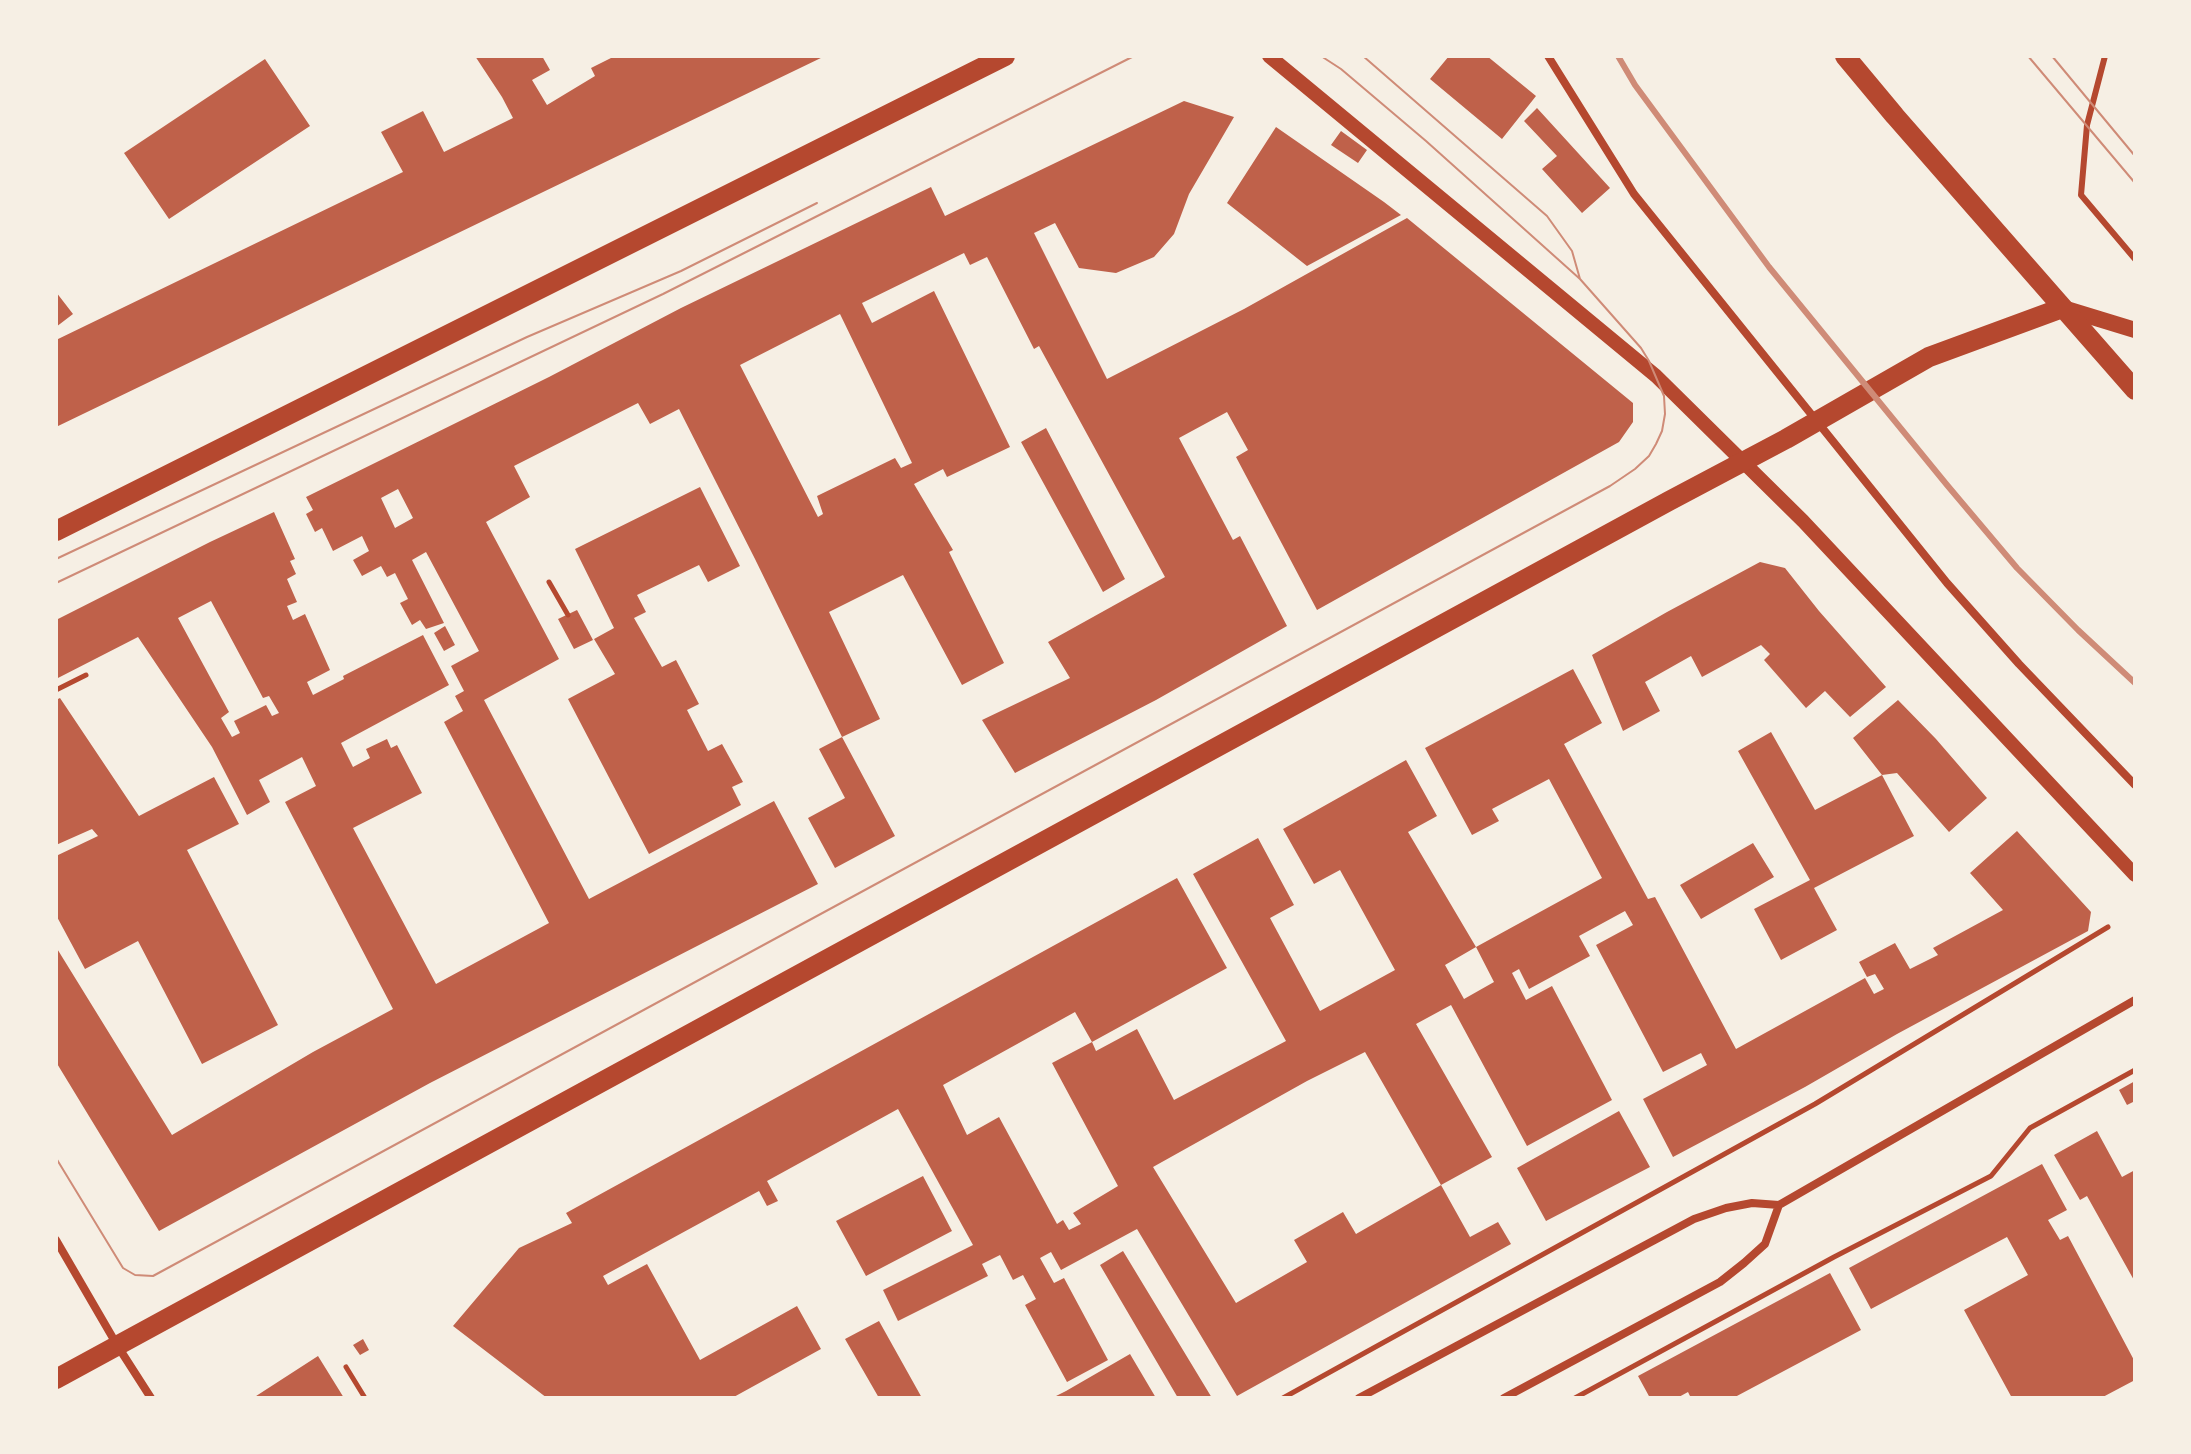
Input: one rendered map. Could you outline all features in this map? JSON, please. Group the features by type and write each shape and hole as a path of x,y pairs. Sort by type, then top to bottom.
{"main road":[{"path":"56,531 1005,56"},
{"path":"1845,56 2135,390"},
{"path":"56,1379 1786,439 1929,357 2062,308 2135,330"}],"street":[{"path":"1269,56 1656,376 1822,541 2135,875"},
{"path":"1548,56 1634,194 1947,583 2019,664 2135,785"},
{"path":"1359,1398 1694,1219 1752,1203 1779,1205 2135,1000"},
{"path":"1504,1398 1720,1282 1765,1244 1779,1205"},
{"path":"56,1240 151,1398"}],"lane":[{"path":"2105,56 2087,125 2081,195 2135,259"}],"path":[{"path":"549,582 568,615"},
{"path":"56,690 86,675"},
{"path":"1283,1398 1815,1104 2108,927"},
{"path":"1575,1398 1991,1176 2030,1128 2135,1070"},
{"path":"346,1367 365,1398"}],"building":[{"path":"475,56 542,56 550,70 532,80 547,105 595,76 591,68 615,56 825,56 56,427 56,340 403,172 381,132 423,111 444,152 513,118"},
{"path":"1449,56 1487,56 1536,96 1502,139 1430,79"},
{"path":"265,59 310,126 169,219 124,153"},
{"path":"1184,101 1234,117 1189,194 1174,234 1154,257 1116,273 1079,268 1055,223 1034,233 1107,379 1244,309 1407,218 1633,403 1633,422 1619,442 1317,610 1236,457 1248,450 1227,412 1179,438 1233,540 1240,536 1287,626 1156,700 1015,773 982,720 1070,678 1048,642 1165,577 1039,346 1034,349 987,257 970,265 964,253 862,303 872,323 934,291 1010,447 947,477 943,469 914,484 953,550 949,552 1004,663 962,685 903,575 829,612 880,719 842,737 679,409 650,424 638,403 514,466 530,497 486,522 559,659 484,700 589,899 774,801 818,884 430,1083 159,1231 56,1062 56,947 172,1135 393,1009 285,802 316,786 302,757 259,780 270,802 247,815 212,747 138,637 56,679 56,620 274,512 295,559 290,561 296,574 287,579 297,602 287,606 293,620 305,614 330,670 307,682 313,695 423,635 449,685 341,743 353,767 370,758 366,749 387,739 391,748 397,745 422,793 353,828 436,984 549,923 444,722 463,711 455,696 464,691 451,666 479,651 426,552 412,560 444,623 426,629 420,620 412,625 400,603 408,599 395,573 387,577 381,566 362,576 353,560 369,551 362,536 333,551 322,528 315,532 306,514 313,510 306,497 681,308 931,187 945,216","holes":["840,314 912,463 901,468 895,458 817,496 823,514 818,517 740,365","398,489 413,518 395,528 381,498","211,601 263,698 269,696 279,713 272,716 266,705 234,721 240,733 232,737 221,718 229,712 178,618"]},
{"path":"1537,108 1610,188 1582,213 1542,169 1557,156 1524,121"},
{"path":"1276,127 1401,215 1307,266 1227,203"},
{"path":"1341,131 1367,150 1358,163 1331,145"},
{"path":"56,292 73,314 56,327"},
{"path":"1046,428 1125,579 1103,592 1021,442"},
{"path":"700,487 740,566 708,582 699,565 637,595 646,612 634,618 662,667 676,660 699,704 687,710 708,751 722,744 743,782 732,787 741,805 649,854 568,699 615,674 594,639 614,628 575,549"},
{"path":"1760,562 1785,568 1886,687 1850,717 1825,691 1806,708 1764,660 1770,654 1761,645 1702,677 1691,656 1645,682 1660,711 1623,731 1592,655"},
{"path":"577,610 593,640 574,649 558,619"},
{"path":"445,626 455,645 444,651 434,633"},
{"path":"1573,669 1602,723 1564,744 1648,899 1655,897 1736,1049 1865,978 1874,994 1884,989 1875,974 1867,977 1859,962 1895,943 1910,969 1938,955 1933,948 2003,910 1970,873 2017,831 2091,912 2088,931 1673,1157 1643,1099 1707,1065 1701,1053 1663,1072 1596,945 1633,925 1625,911 1579,936 1590,956 1529,989 1519,969 1512,973 1526,1000 1552,986 1612,1100 1527,1146 1451,1005 1416,1024 1492,1157 1441,1185 1470,1237 1498,1222 1511,1244 1237,1396 1137,1229 1061,1270 1051,1252 1040,1258 1054,1283 1064,1278 1108,1360 1067,1382 1025,1305 1036,1299 1023,1275 1013,1280 1000,1255 982,1264 988,1276 898,1321 883,1290 973,1245 898,1109 767,1181 778,1201 767,1206 759,1191 603,1276 608,1285 647,1264 700,1360 797,1306 821,1349 732,1398 547,1398 453,1326 519,1248 572,1223 566,1213 1177,878 1227,968 1092,1042 1096,1051 1137,1029 1174,1100 1286,1041 1193,874 1258,838 1294,905 1270,918 1320,1011 1395,970 1340,870 1314,884 1283,829 1406,760 1437,816 1408,832 1476,947 1602,878 1549,779 1492,809 1499,821 1472,835 1425,748","holes":["1476,947 1494,982 1464,999 1445,965","1075,1012 1092,1042 1052,1063 1118,1186 1073,1213 1081,1224 1069,1230 1063,1220 1057,1224 999,1117 967,1135 943,1085","1365,1052 1441,1185 1356,1234 1343,1212 1294,1240 1307,1262 1236,1303 1153,1167"]},
{"path":"60,698 139,816 214,777 239,824 187,850 278,1025 202,1064 138,941 85,969 56,915 56,856 98,836 92,829 56,845 56,700"},
{"path":"1898,700 1987,798 1949,832 1897,773 1882,775 1853,738"},
{"path":"1771,732 1815,810 1882,775 1914,836 1814,888 1837,930 1781,960 1754,909 1810,880 1738,751"},
{"path":"842,737 895,836 835,868 808,818 845,798 819,749"},
{"path":"1753,843 1774,877 1701,919 1680,885"},
{"path":"2135,1081 2135,1101 2127,1105 2119,1090"},
{"path":"1619,1111 1650,1167 1546,1221 1517,1168"},
{"path":"2097,1131 2122,1177 2135,1170 2135,1282 2087,1196 2080,1200 2054,1155"},
{"path":"2042,1164 2067,1210 2048,1220 2060,1240 2068,1236 2135,1362 2135,1380 2101,1398 2012,1398 1964,1310 2028,1275 2007,1237 1871,1309 1849,1268"},
{"path":"923,1176 952,1231 866,1276 836,1221"},
{"path":"1123,1251 1212,1398 1178,1398 1100,1265"},
{"path":"1830,1273 1861,1330 1736,1398 1691,1398 1688,1392 1677,1398 1650,1398 1638,1376"},
{"path":"879,1321 922,1398 879,1398 845,1339"},
{"path":"363,1339 369,1350 360,1355 353,1345"},
{"path":"1130,1354 1156,1398 1052,1398 1066,1391"},
{"path":"318,1356 344,1398 253,1398"}],"tram line":[{"path":"56,583 663,294 1134,56"},
{"path":"56,1158 123,1268 135,1275 153,1276 1610,486 1635,469 1656,444 1665,414 1664,396 1641,348 1580,279 1426,141 1341,69 1321,56"},
{"path":"1363,56 1547,216 1572,251 1580,279"},
{"path":"2028,56 2135,183"},
{"path":"2052,56 2135,156"},
{"path":"56,559 527,337 681,271 817,203"}],"railway":[{"path":"1618,56 1635,85 1769,267 1947,485 2017,568 2135,683"}]}
